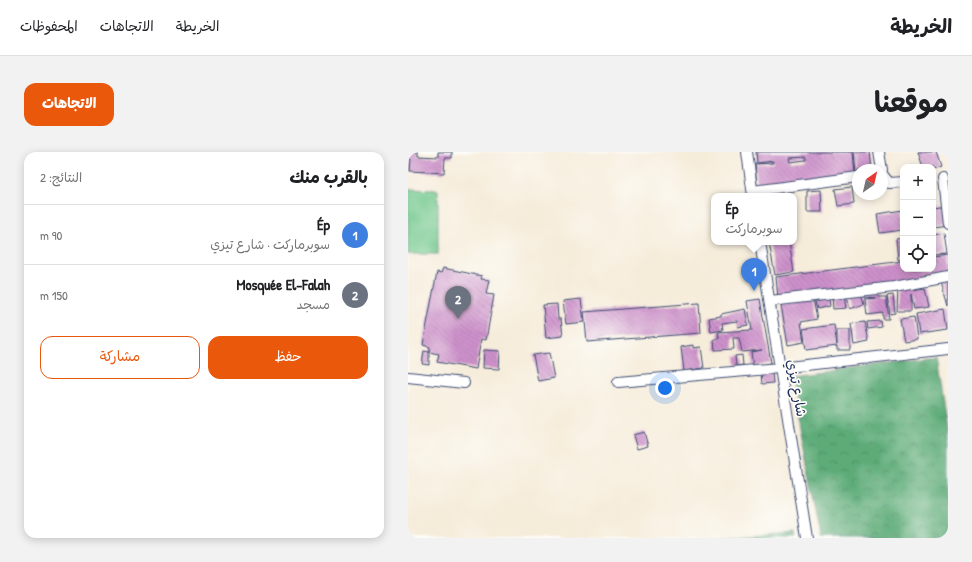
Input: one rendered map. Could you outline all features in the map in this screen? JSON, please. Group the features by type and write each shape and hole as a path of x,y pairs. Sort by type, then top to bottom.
{"street":[{"path":"747,152 753,193"},
{"path":"879,152 881,164"},
{"path":"759,193 852,178"},
{"path":"941,179 948,223"},
{"path":"888,182 889,183 900,182"},
{"name":"شارع تيزي","path":"761,245 807,538"},
{"path":"770,301 894,287 948,277"},
{"path":"618,382 779,368 948,349"},
{"path":"408,377 464,383"}],"green space":[{"path":"408,189 438,190 438,254 408,254"},
{"path":"936,357 948,436 948,538 821,538 790,376"},
{"path":"795,533 796,538 720,538"}],"building":[{"path":"408,152 418,152 418,156 438,157 438,152 452,152 452,158 445,158 444,173 410,171 411,159 408,159"},
{"path":"756,152 853,152 854,164 852,164 852,176 791,181 792,183 757,186 755,164 773,163 773,161 757,163","holes":["806,157 806,160 790,162 789,158"]},
{"path":"854,152 870,152 871,164 855,164"},
{"path":"918,152 936,152 941,167 936,169 936,164 922,164"},
{"path":"852,187 852,200 854,200 854,204 838,206 835,189"},
{"path":"821,190 822,212 807,212 807,191"},
{"path":"946,205 948,225 936,227 936,207"},
{"path":"900,210 900,230 880,233 877,214"},
{"path":"944,233 947,254 936,255 936,234"},
{"path":"900,238 900,260 898,260 896,239"},
{"path":"770,245 790,245 794,272 775,275"},
{"path":"948,255 948,277 778,298 776,277 900,261 900,272 936,272 936,257"},
{"path":"443,268 482,276 481,279 489,280 486,294 494,295 486,340 481,339 476,369 437,362 439,354 429,352 430,347 423,345 437,272 441,273"},
{"path":"948,280 948,306 941,282"},
{"path":"898,288 912,288 912,290 925,288 929,307 914,309 911,294 911,311 897,311"},
{"path":"865,292 878,292 878,297 886,297 889,319 883,319 883,313 867,315 865,299 876,298 865,297"},
{"path":"861,293 864,304 850,309 847,297"},
{"path":"893,295 895,313 890,314 887,296"},
{"path":"844,296 846,308 833,309 832,297"},
{"path":"581,299 584,322 566,324 563,301"},
{"path":"760,299 771,363 753,367 751,352 762,350 742,352 739,338 733,338 734,349 715,350 714,339 719,339 718,332 752,330 747,301"},
{"path":"813,299 817,319 801,322 804,342 788,345 781,305"},
{"path":"829,299 830,306 817,309 815,302"},
{"path":"699,303 701,333 587,342 584,312"},
{"path":"557,304 558,319 561,319 563,336 546,338 543,305"},
{"path":"745,309 748,325 738,327 737,321 722,323 723,330 711,332 709,318"},
{"path":"945,309 948,330 919,334 916,314"},
{"path":"914,317 917,339 904,341 900,319"},
{"path":"881,321 882,327 868,329 867,322"},
{"path":"865,322 869,342 854,345 851,324"},
{"path":"834,325 837,345 837,330 850,330 850,350 837,350 837,346 806,350 803,329"},
{"path":"693,345 693,348 701,347 704,368 684,371 681,347"},
{"path":"484,350 500,351 499,369 483,368"},
{"path":"424,351 429,352 429,365 422,364"},
{"path":"549,353 554,378 538,381 533,355"},
{"path":"742,355 743,365 736,366 735,356"},
{"path":"772,372 773,383 762,384 761,373"},
{"path":"644,432 648,446 637,449 633,435"}],"place":[{"name":"Ép","path":"754,291"},
{"name":"Mosquée El-Falah","path":"458,319"}]}
